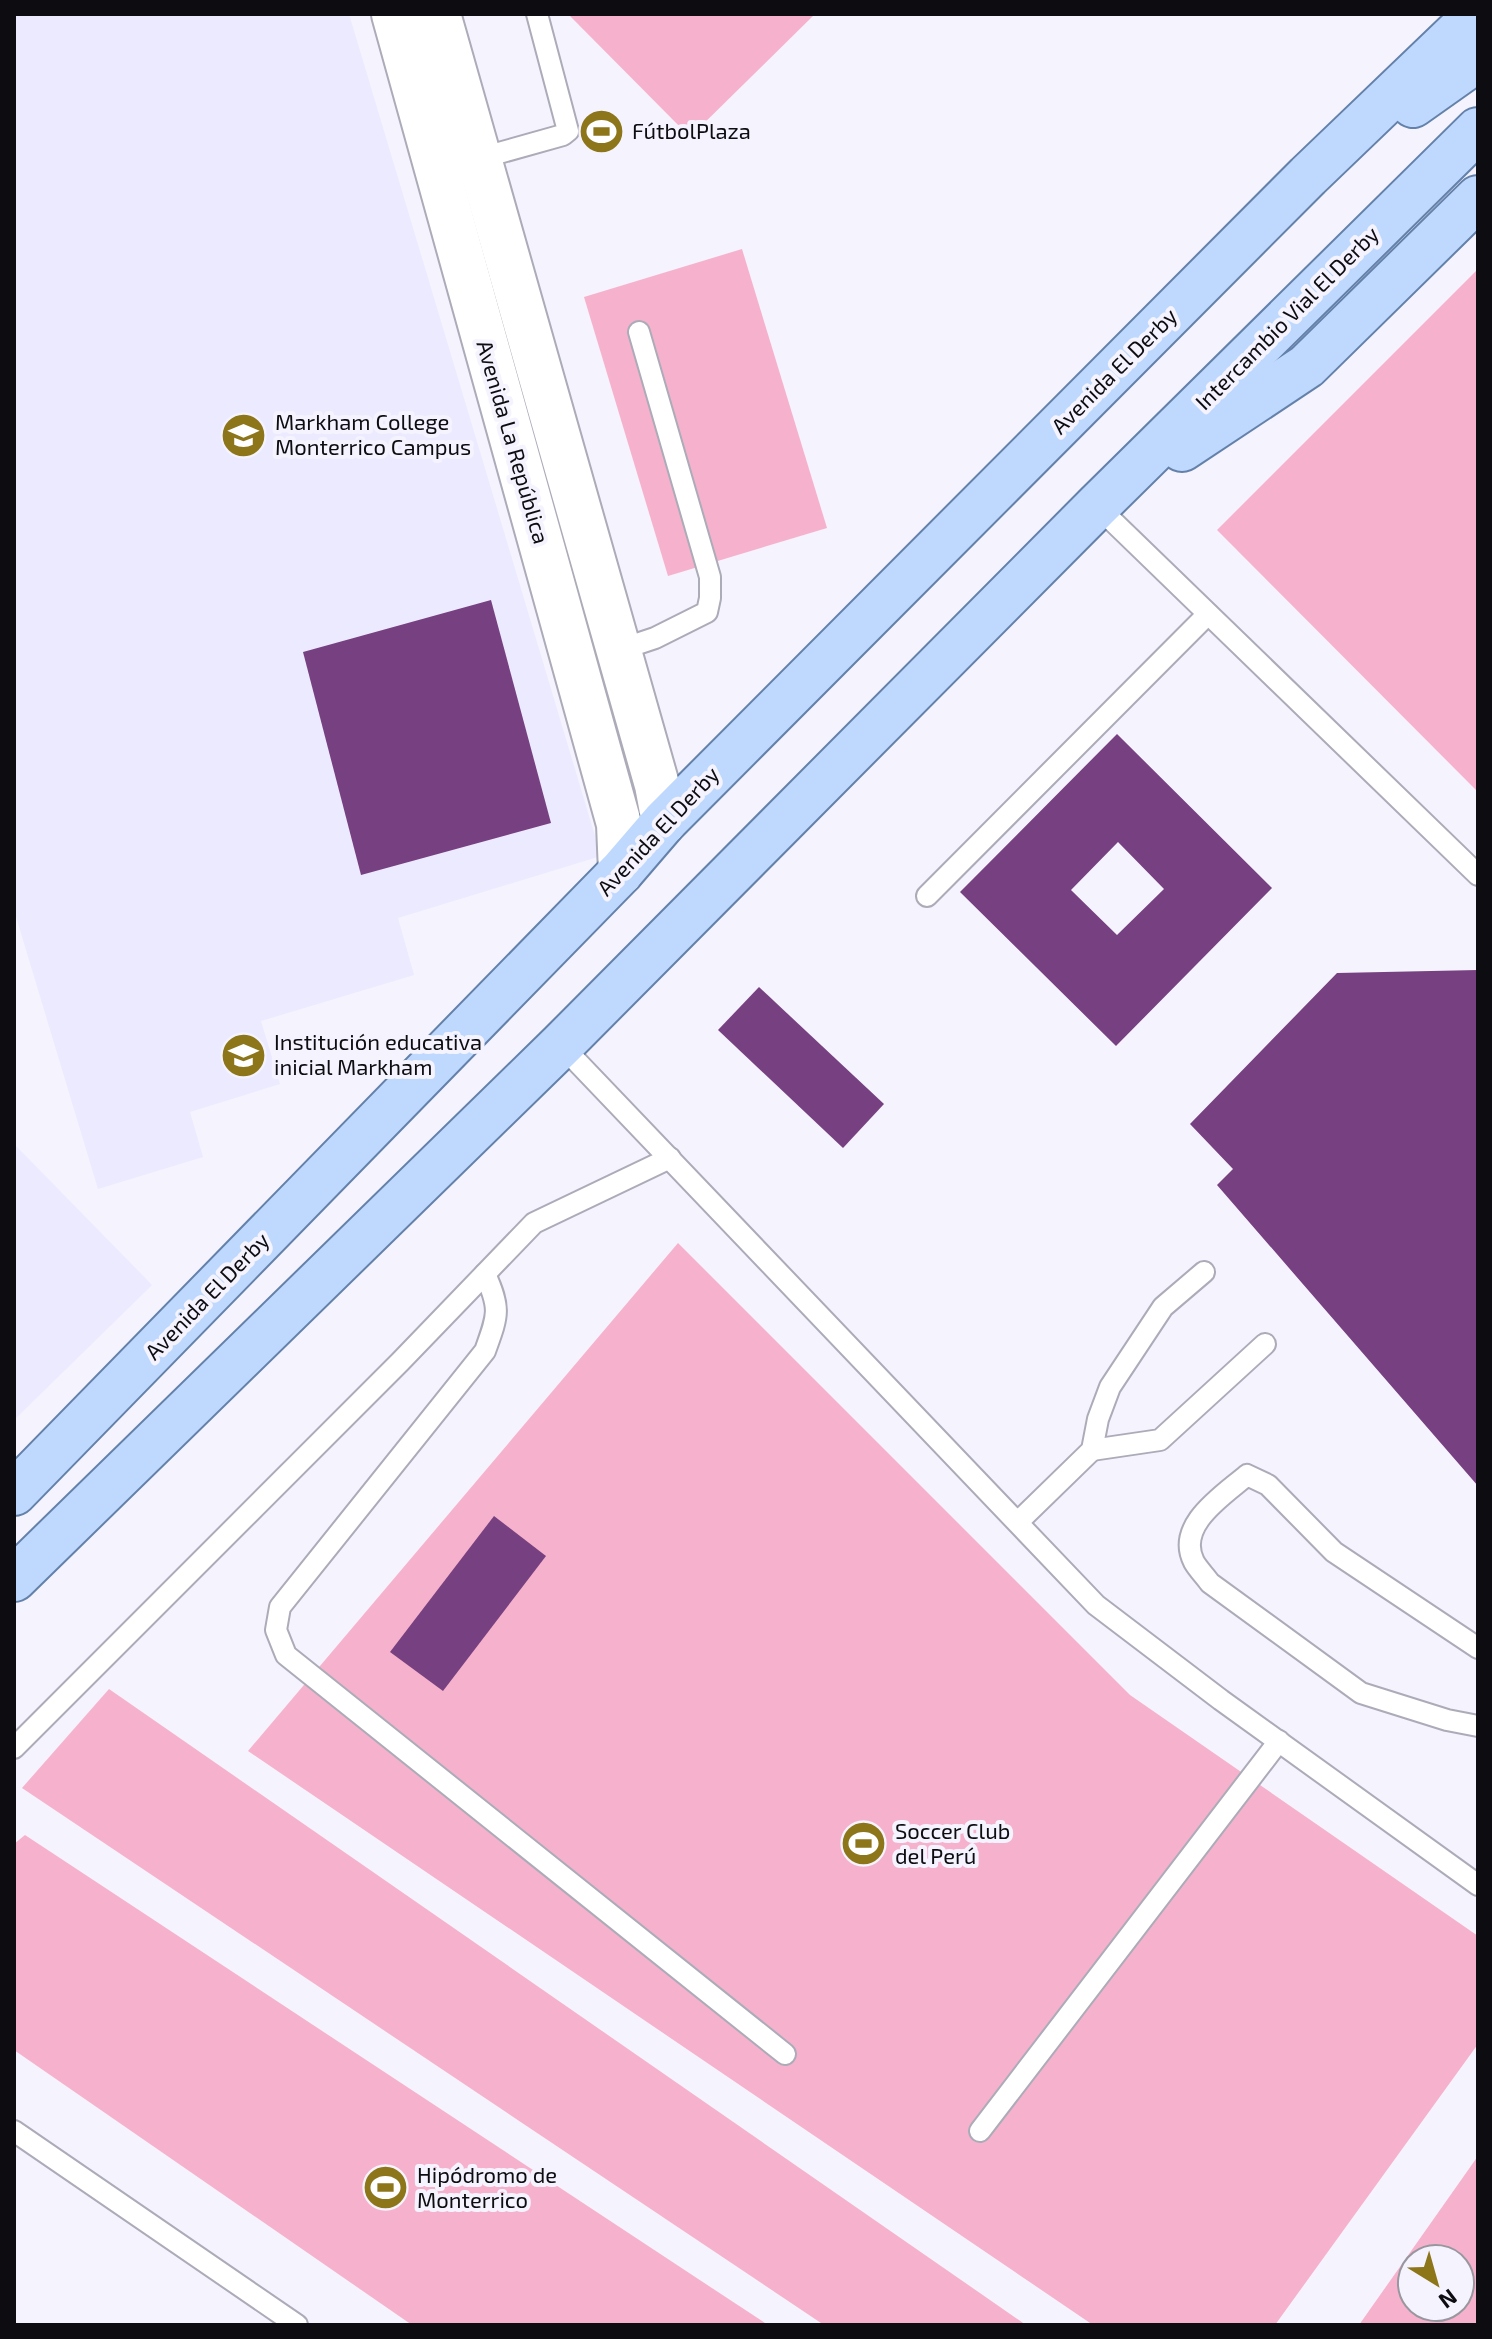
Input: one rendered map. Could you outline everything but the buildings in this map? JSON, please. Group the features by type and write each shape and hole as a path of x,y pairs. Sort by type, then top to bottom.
{"main road":[{"path":"1308,176 1477,14"},
{"path":"1308,176 1478,59"},
{"name":"Intercambio Vial El Derby","path":"1097,506 1478,130"},
{"name":"Avenida El Derby","path":"14,1493 621,872 664,822 1308,176"},
{"path":"14,1579 561,1045 1097,506 1307,366 1478,198"}],"street":[{"name":"Avenida La República","path":"394,14 619,824 621,872"},
{"name":"Avenida La República","path":"438,14 657,785 664,822"}],"lane":[{"path":"481,158 568,131 537,14"},
{"path":"619,650 655,638 707,612 710,598 710,577 639,332"},
{"path":"1097,506 1478,875"},
{"path":"927,896 1208,614"},
{"path":"561,1045 1096,1605 1279,1741 1476,1881"},
{"path":"14,1748 534,1223 670,1158"},
{"path":"1018,1522 1092,1450 1098,1419 1110,1387 1163,1307 1204,1272"},
{"path":"485,1274 497,1300 495,1325 485,1351 280,1607 276,1630 286,1655 785,2054"},
{"path":"1092,1450 1160,1440 1265,1344"},
{"path":"1478,1648 1334,1552 1268,1485 1247,1475 1202,1513 1191,1538 1193,1560 1210,1583 1361,1693 1447,1720 1478,1726"},
{"path":"980,2131 1279,1741"},
{"path":"14,2131 297,2325"}],"shaded area":[{"name":"Markham College Monterrico Campus","path":"14,14 349,14 601,856 398,918 414,975 261,1021 280,1084 190,1112 203,1157 98,1189 14,910"},
{"path":"568,14 815,14 690,137"},
{"path":"742,249 827,528 668,576 584,297"},
{"path":"1478,269 1478,792 1217,530"},
{"path":"14,1144 152,1285 14,1420"},
{"name":"Soccer Club del Perú","path":"678,1243 1130,1695 1478,1936 1478,2044 1275,2325 1093,2325 248,1751"},
{"path":"109,1689 1026,2325 824,2325 22,1788"},
{"name":"Hipódromo de Monterrico","path":"25,1835 768,2325 412,2325 14,2050 14,1844"},
{"path":"1478,2156 1478,2325 1359,2325 1396,2272 1396,2323 1476,2323 1476,2243 1417,2243"}],"place":[{"name":"FútbolPlaza","path":"601,131"},
{"name":"Markham College Monterrico Campus","path":"244,435"},
{"name":"Institución educativa inicial Markham","path":"243,1055"},
{"name":"Soccer Club del Perú","path":"864,1844"},
{"name":"Hipódromo de Monterrico","path":"386,2188"}]}
